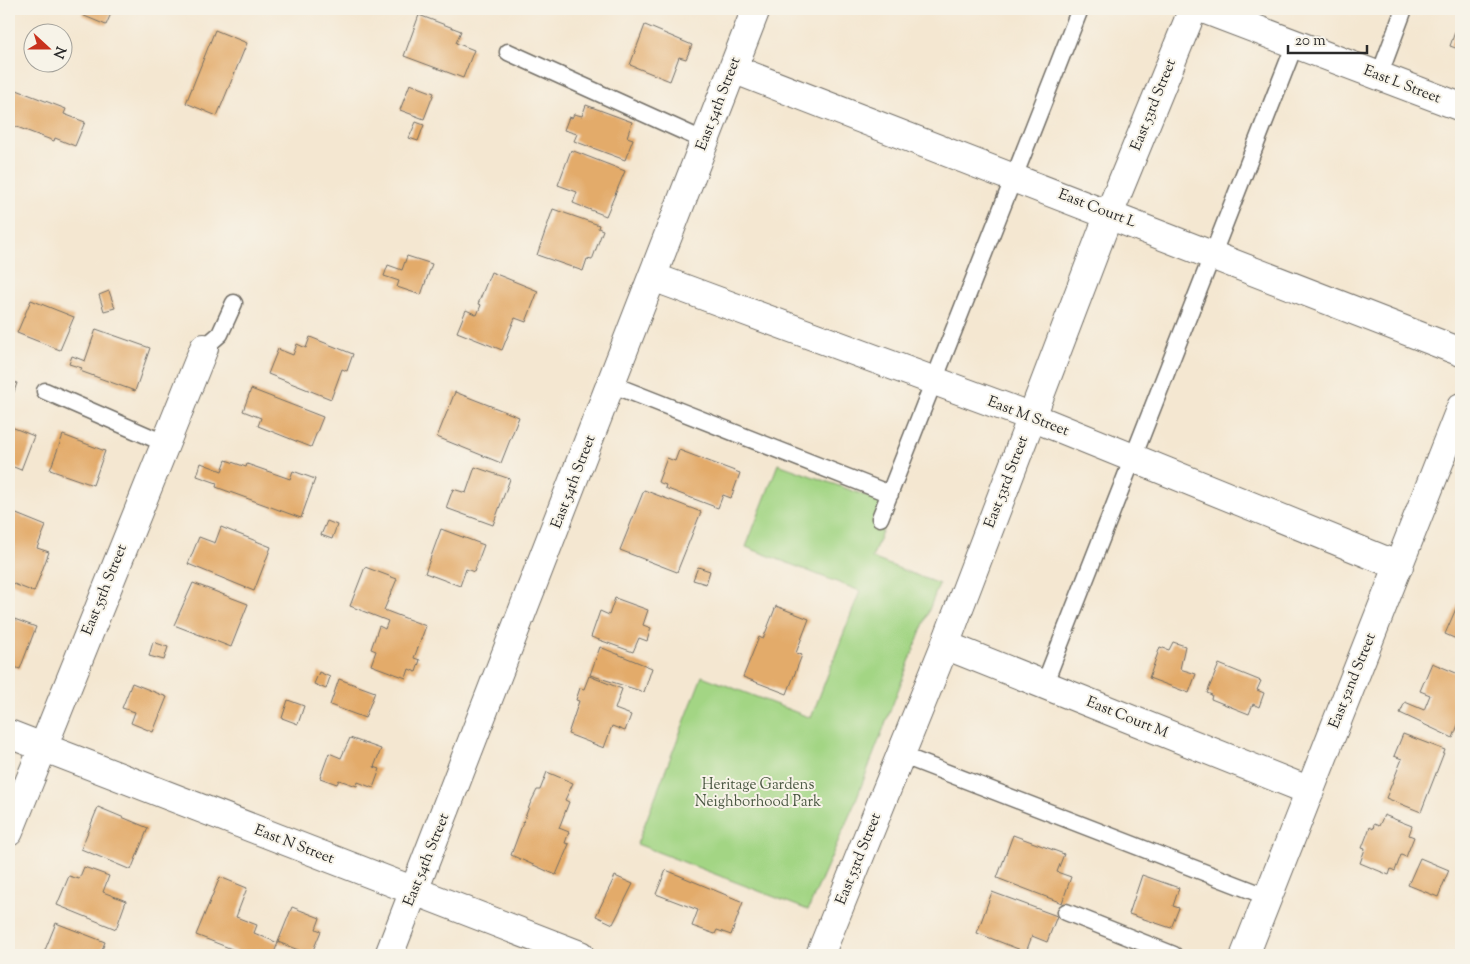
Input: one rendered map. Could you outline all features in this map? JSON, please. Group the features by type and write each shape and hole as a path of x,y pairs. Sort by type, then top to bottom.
{"street":[{"name":"East 54th Street","path":"389,955 756,9"},
{"name":"East 53rd Street","path":"820,955 945,645 1109,214 1193,9"},
{"name":"East L Street","path":"1203,9 1461,107"},
{"name":"East Court L","path":"733,69 1461,352"},
{"name":"East M Street","path":"653,277 1032,417 1399,566"},
{"name":"East 55th Street","path":"9,832 164,443 204,348"},
{"name":"East 52nd Street","path":"1245,955 1461,408"},
{"name":"East Court M","path":"945,645 1310,791"},
{"name":"East N Street","path":"9,734 580,955"}],"lane":[{"path":"880,518 1080,9"},
{"path":"1379,76 1404,9"},
{"path":"1044,685 1294,44"},
{"path":"508,52 705,141"},
{"path":"204,348 220,334 234,303"},
{"path":"611,384 890,494"},
{"path":"45,391 164,443"},
{"path":"901,755 1268,897"},
{"path":"1066,912 1174,955"}],"green space":[{"name":"Heritage Gardens Neighborhood Park","path":"778,464 892,505 872,558 939,584 854,805 808,910 637,844 702,676 811,718 860,591 746,547"}],"building":[{"path":"84,9 113,9 106,25 82,15"},
{"path":"419,15 461,31 456,43 474,50 463,78 404,56"},
{"path":"1461,15 1461,50 1450,46"},
{"path":"645,25 692,45 686,59 679,57 670,81 630,65"},
{"path":"215,30 247,43 217,116 186,103"},
{"path":"410,84 434,93 424,119 400,110"},
{"path":"9,87 66,109 64,114 85,122 75,146 55,138 54,141 9,124"},
{"path":"586,105 632,122 627,137 633,139 625,160 574,141 577,134 564,130 569,117 572,118 574,114 582,116"},
{"path":"416,122 424,125 418,141 409,138"},
{"path":"571,150 625,171 606,216 573,203 577,192 558,185"},
{"path":"553,209 599,225 598,228 603,230 592,260 587,259 583,271 537,255"},
{"path":"407,256 432,264 421,295 397,287 399,281 384,276 388,265 402,270"},
{"path":"491,272 538,291 526,322 515,318 502,350 457,332 466,310 477,315 481,305 478,304"},
{"path":"109,291 115,308 104,311 99,295"},
{"path":"31,300 74,317 60,350 17,333"},
{"path":"96,329 150,348 135,391 80,371 82,368 69,364 72,356 85,361"},
{"path":"310,337 353,354 347,371 342,369 331,399 268,374 278,349 293,355 297,344 306,348"},
{"path":"9,380 17,383 9,406"},
{"path":"251,389 323,417 311,447 258,426 261,418 243,411"},
{"path":"455,392 519,417 501,463 437,437"},
{"path":"9,426 34,436 21,470 9,465"},
{"path":"63,435 105,451 93,485 50,470"},
{"path":"679,450 740,473 731,498 723,495 718,508 665,488 666,485 658,482 667,458 675,461"},
{"path":"226,460 246,467 247,464 290,479 293,471 315,479 301,518 216,487 217,483 197,476 201,463 222,471"},
{"path":"475,467 510,479 493,525 446,508 453,489 466,493"},
{"path":"644,490 701,512 677,572 620,550"},
{"path":"9,511 46,526 37,548 49,552 34,592 9,582"},
{"path":"327,521 337,525 332,539 321,535"},
{"path":"221,527 271,547 254,591 188,564 199,537 215,543"},
{"path":"441,529 484,545 474,572 466,569 460,586 425,573"},
{"path":"365,567 397,579 384,610 426,626 414,658 420,660 416,672 409,669 406,678 371,665 376,651 371,649 379,626 385,629 388,621 350,606"},
{"path":"698,567 710,571 706,584 693,580"},
{"path":"193,583 248,604 231,647 174,625"},
{"path":"615,598 648,610 643,625 651,628 647,641 639,638 633,652 591,637 600,611 609,615"},
{"path":"1458,604 1461,605 1461,641 1445,634"},
{"path":"776,606 809,619 796,653 802,655 787,694 743,677 759,637 763,639"},
{"path":"9,617 36,627 20,669 9,665"},
{"path":"153,642 168,647 164,660 149,656"},
{"path":"1173,642 1185,646 1180,669 1196,674 1189,693 1149,678 1160,647 1169,650"},
{"path":"600,647 652,668 644,692 590,675"},
{"path":"1432,663 1461,675 1461,717 1453,738 1400,713 1405,702 1424,710 1430,695 1420,691"},
{"path":"1219,664 1261,681 1257,690 1264,693 1259,707 1253,704 1249,714 1211,699 1212,695 1207,693"},
{"path":"319,672 330,677 326,689 314,684"},
{"path":"589,676 622,689 615,709 631,715 625,731 612,726 604,748 568,734 579,701 576,700 580,688 584,689"},
{"path":"339,679 375,692 365,718 330,705"},
{"path":"132,683 167,697 153,732 131,723 135,712 122,708"},
{"path":"288,700 304,706 298,724 282,718"},
{"path":"1403,734 1445,750 1421,812 1386,798 1402,759 1394,756"},
{"path":"350,738 381,749 374,767 380,769 373,788 358,782 357,786 339,780 337,784 320,778 329,753 341,758"},
{"path":"547,772 573,783 565,800 569,802 559,828 569,832 565,843 569,844 556,875 511,855 530,804 537,790 540,790"},
{"path":"98,807 148,828 131,870 81,849"},
{"path":"1384,815 1412,826 1409,835 1414,837 1406,857 1401,855 1395,871 1391,869 1389,875 1360,863 1365,849 1362,848 1370,827 1373,829 1374,824 1379,826"},
{"path":"1013,835 1064,854 1057,872 1071,877 1062,903 997,878"},
{"path":"1420,858 1449,870 1438,897 1408,885"},
{"path":"84,867 109,876 103,892 126,901 116,929 57,905 69,876 79,879"},
{"path":"666,870 743,902 731,935 717,930 715,934 692,926 698,910 656,894"},
{"path":"1142,875 1179,888 1173,906 1179,908 1171,928 1129,914"},
{"path":"615,876 633,884 613,924 596,916"},
{"path":"220,877 247,888 236,917 257,925 254,933 278,943 273,955 247,955 196,935"},
{"path":"992,892 1057,916 1047,942 1032,936 1026,952 977,933"},
{"path":"292,907 320,918 316,929 321,931 311,955 278,942"},
{"path":"56,923 105,942 100,955 43,955"}]}
